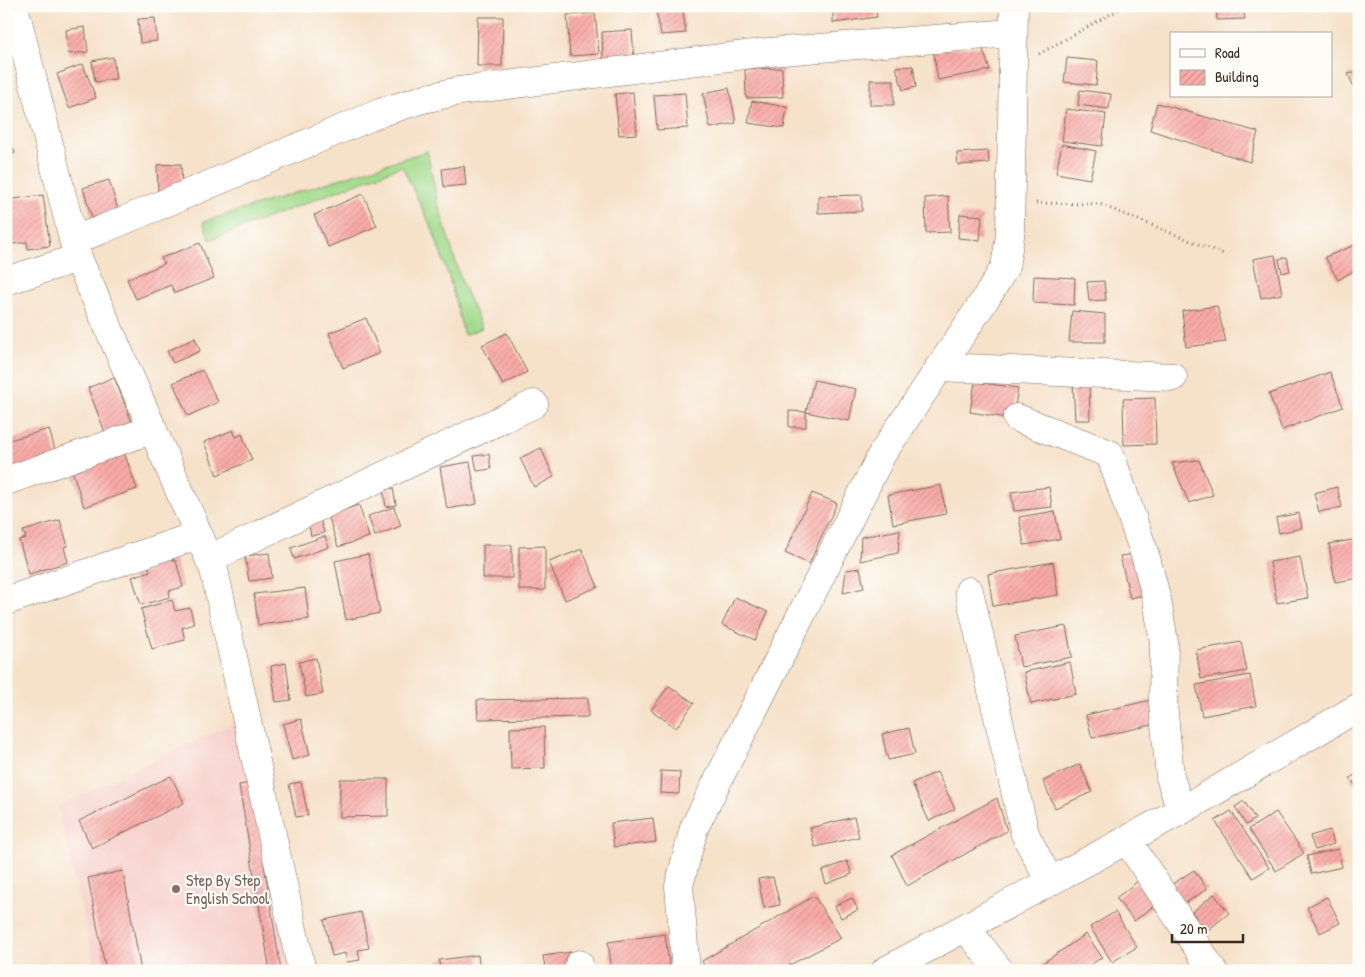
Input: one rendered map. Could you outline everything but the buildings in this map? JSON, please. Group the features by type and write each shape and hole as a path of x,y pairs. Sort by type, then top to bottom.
{"street":[{"path":"14,6 75,249 214,570 302,971"},
{"path":"686,971 679,886 694,828 882,454 990,292 1005,266 1010,236 1012,33 1014,6"},
{"path":"6,281 75,249 101,230 382,112 424,99 459,91 770,52 1012,33"},
{"path":"939,367 1172,377"},
{"path":"6,601 204,547 534,404"},
{"path":"1017,418 1110,454 1146,558 1157,600 1164,642 1163,703 1170,777 1181,811"},
{"path":"6,481 153,428"},
{"path":"969,591 1025,834 1050,882"},
{"path":"885,971 1181,811 1359,707"},
{"path":"1127,840 1213,971"},
{"path":"966,928 1000,971"}],"path":[{"path":"1012,68 1125,6"},
{"path":"1011,202 1099,204 1226,255"}],"shaded area":[{"name":"Step By Step English School","path":"242,719 290,971 96,971 58,806"}],"green space":[{"path":"427,151 438,204 462,283 482,328 464,335 449,277 433,231 402,166 210,240 203,222"}],"place":[{"name":"Step By Step English School","path":"176,889"}]}
